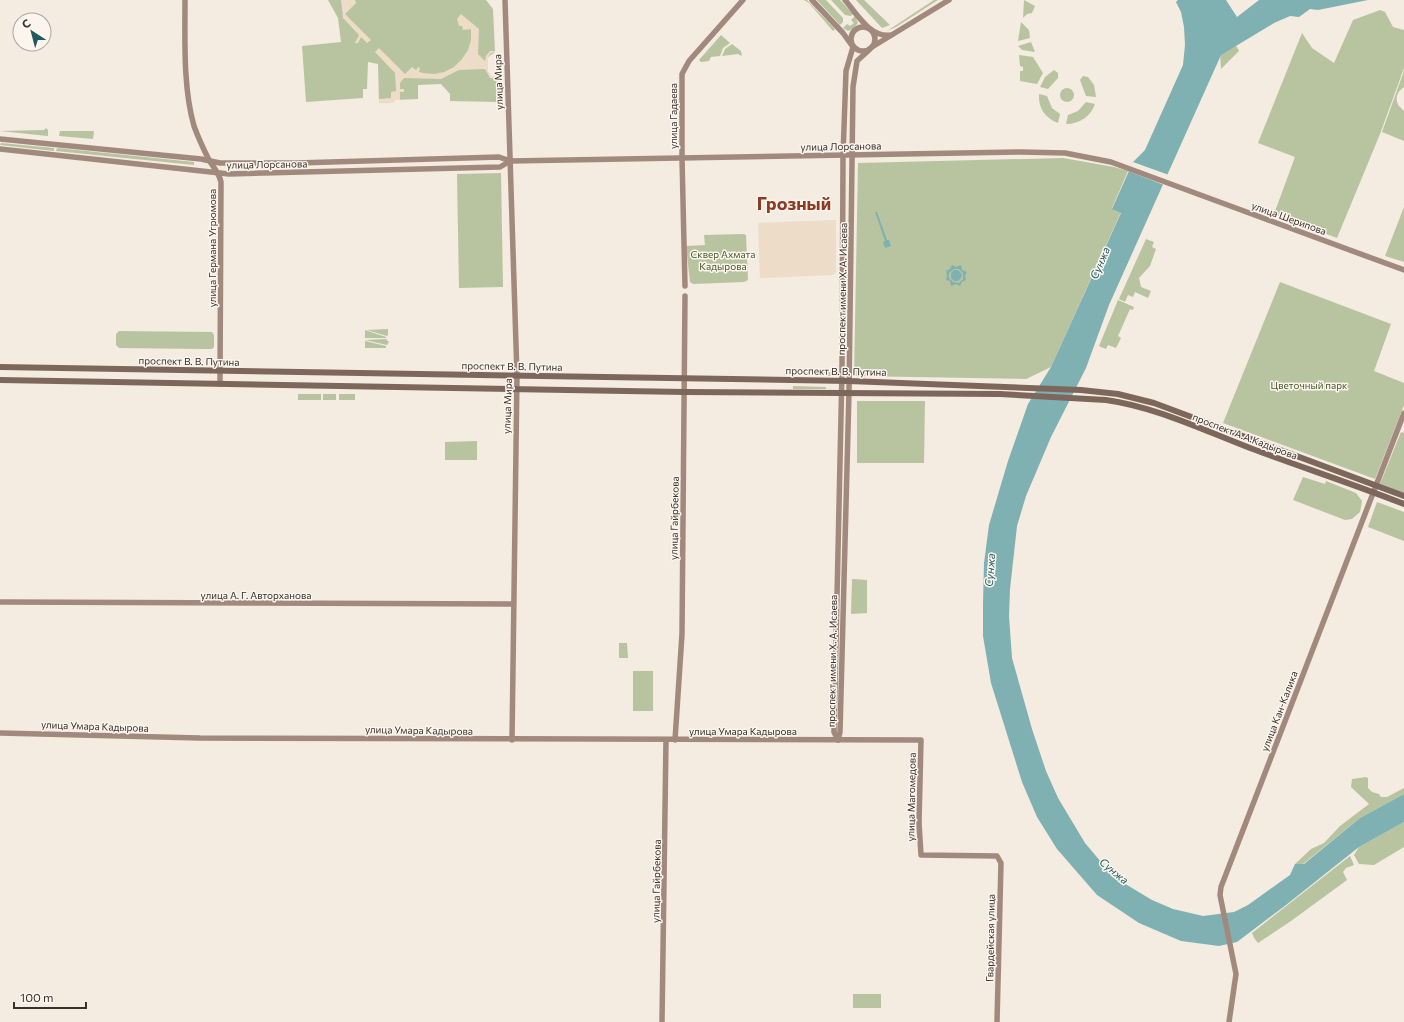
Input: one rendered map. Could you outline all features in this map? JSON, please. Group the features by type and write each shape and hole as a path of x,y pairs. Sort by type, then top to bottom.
{"main road":[{"name":"улица Германа Угрюмова","path":"185,0 187,79 190,107 194,126 209,160 219,174 221,182 220,384"},
{"name":"улица Мира","path":"505,0 517,376 512,740"},
{"name":"улица Гадаева","path":"682,158 681,94 683,70 743,0"},
{"path":"812,0 859,50 870,48 899,32 949,0"},
{"path":"845,0 872,31 875,41 870,48"},
{"path":"853,44 852,36 856,30 866,27 884,36 899,32"},
{"name":"проспект имени Х. А. Исаева","path":"838,740 834,732 842,392 843,156 847,66 853,50 853,44"},
{"name":"проспект имени Х. А. Исаева","path":"838,740 840,732 849,392 855,70 859,58 870,48"},
{"name":"улица Лорсанова","path":"0,139 209,160 220,163 296,163 499,157 510,161 1034,152 1065,153 1111,162 1169,183"},
{"name":"улица Лорсанова","path":"0,149 203,170 219,174 500,168 510,161"},
{"path":"682,158 686,286"},
{"name":"улица Шерипова","path":"1169,183 1404,270"},
{"name":"улица Гайрбекова","path":"675,740 682,634 685,296"},
{"name":"проспект В. В. Путина","path":"0,367 849,381 1081,390"},
{"name":"проспект В. В. Путина","path":"0,380 685,392 1022,394 1077,397"},
{"name":"проспект А.А.Кадырова","path":"1081,390 1138,398 1375,489 1404,504"},
{"name":"проспект А.А.Кадырова","path":"1077,397 1106,400 1138,406 1302,468 1404,496"},
{"name":"улица Кан-Калика","path":"1229,1022 1236,984 1235,965 1220,895 1227,870 1404,413"},
{"path":"839,500 846,500"},
{"name":"улица А. Г. Авторханова","path":"0,602 513,604"},
{"name":"улица Умара Кадырова","path":"0,733 200,738 921,740"},
{"name":"улица Гайрбекова","path":"662,1022 666,740"},
{"name":"улица Магомедова","path":"921,740 919,823 921,855 997,856"},
{"name":"Гвардейская улица","path":"997,856 1001,863 1001,871 997,1022"}],"green space":[{"path":"328,0 486,0 493,9 495,52 488,57 488,72 491,76 496,76 498,102 450,101 450,94 441,84 418,85 418,99 395,100 395,102 379,103 378,64 368,62 367,89 363,89 363,98 306,102 302,46 341,42 338,18"},
{"path":"804,0 807,0 835,29 833,31 809,3"},
{"path":"817,0 826,0 843,18 843,22 840,25"},
{"path":"831,0 840,0 853,14 851,16 845,15"},
{"path":"856,0 864,0 890,25 882,28"},
{"path":"934,0 938,0 896,27 887,31"},
{"path":"1024,0 1035,6 1032,13 1027,14 1023,18"},
{"path":"1380,10 1385,12 1393,27 1404,30 1404,68 1380,134 1337,238 1274,214 1295,157 1258,143 1302,33 1312,48 1334,63 1353,20"},
{"path":"855,16 858,23 853,29 848,31 843,28 847,24 850,26 854,23 851,20"},
{"path":"1021,22 1029,30 1030,38 1018,41"},
{"path":"1226,27 1239,51 1221,69 1220,52"},
{"path":"721,35 730,43 723,48 720,56 711,57 709,61 701,62 699,60"},
{"path":"1031,42 1035,52 1022,50 1018,46"},
{"path":"732,44 741,51 742,56 738,54 722,56 725,49"},
{"path":"1019,55 1033,57 1043,73 1037,84 1020,81 1020,71 1023,71 1023,67 1020,66"},
{"path":"1054,70 1058,73 1058,78 1048,89 1040,87 1045,77"},
{"path":"1404,71 1404,87 1398,93 1397,100 1398,105 1404,111 1404,141 1382,132"},
{"path":"1083,76 1088,77 1094,85 1096,97 1086,96 1080,80"},
{"path":"1064,88 1070,88 1074,92 1074,98 1070,102 1064,102 1060,98 1060,92"},
{"path":"1039,94 1047,96 1052,108 1060,114 1058,123 1053,121 1043,112"},
{"path":"1086,102 1095,104 1088,116 1076,123 1066,124 1068,115 1078,111"},
{"path":"46,128 48,130 48,136 0,131 44,130"},
{"path":"60,131 94,131 93,139 59,136"},
{"path":"1,143 54,148 54,151 0,145"},
{"path":"57,148 194,162 194,165 56,151"},
{"path":"1063,158 1128,171 1112,208 1121,212 1051,367 1026,379 854,376 858,163"},
{"path":"501,173 503,287 459,288 457,174"},
{"path":"1404,207 1404,262 1385,256"},
{"name":"Сквер Ахмата Кадырова","path":"704,235 746,235 748,280 744,282 693,284 690,282 686,246 705,245"},
{"path":"1146,239 1154,242 1152,247 1156,249 1150,266 1139,278 1141,287 1151,291 1148,298 1135,292 1133,297 1128,295 1125,302 1119,299"},
{"name":"Цветочный парк","path":"1280,282 1391,324 1374,371 1404,383 1404,405 1375,479 1223,423"},
{"path":"1118,300 1134,307 1133,310 1130,309 1118,336 1121,338 1116,348 1108,345 1106,349 1099,346"},
{"path":"388,329 387,336 367,330"},
{"path":"365,330 386,337 386,338 365,338"},
{"path":"119,331 212,332 214,335 214,347 212,349 119,348 116,345 116,334"},
{"path":"386,339 389,342 387,345 365,340"},
{"path":"365,341 386,346 386,348 365,348"},
{"path":"794,372 833,372 832,376 816,376 814,373 799,373 793,376"},
{"path":"793,386 826,387 826,389 793,389"},
{"path":"298,394 321,394 321,400 298,400"},
{"path":"323,394 336,394 336,400 323,400"},
{"path":"339,394 355,394 355,400 339,400"},
{"path":"857,401 925,401 924,463 857,463"},
{"path":"1401,432 1404,433 1404,493 1380,484"},
{"path":"477,441 477,460 445,460 445,442"},
{"path":"1303,477 1325,484 1326,481 1356,493 1362,501 1360,512 1352,519 1345,520 1293,500"},
{"path":"1377,502 1404,512 1404,541 1368,527"},
{"path":"852,579 867,580 867,613 851,614"},
{"path":"619,643 627,643 628,658 619,658"},
{"path":"633,671 653,671 653,711 633,711"},
{"path":"1368,778 1368,788 1372,792 1379,794 1381,797 1387,797 1404,788 1404,794 1360,818 1303,864 1295,864 1311,849 1324,843 1340,826 1369,804 1351,787 1352,779"},
{"path":"1404,822 1404,847 1374,865 1359,864 1354,855 1359,847"},
{"path":"1350,856 1354,865 1346,868 1343,872 1347,880 1258,943 1252,933"},
{"path":"853,994 881,994 881,1008 853,1008"}],"shaded area":[{"path":"341,0 355,0 356,3 345,14 371,40 367,43 361,37 358,43 355,43 359,35 343,18"},
{"path":"461,14 479,29 478,54 485,61 486,56 490,51 495,51 488,57 488,72 491,76 496,76 496,79 490,78 485,69 459,70 441,79 404,78 400,83 400,89 404,89 404,92 400,92 400,100 395,100 395,102 379,103 379,99 391,98 391,92 396,91 395,73 375,52 379,48 405,74 412,67 416,70 418,67 420,68 419,72 423,73 434,74 444,72 454,67 462,59 468,50 471,40 471,29 463,30 462,26 459,26 457,19"},
{"path":"836,220 836,272 833,275 760,278 758,223"}],"water":[{"name":"Сунжа","path":"1178,0 1226,0 1237,17 1259,0 1368,0 1318,10 1310,9 1299,17 1290,16 1274,23 1221,55 1109,305 1086,368 1051,437 1026,496 1017,526 1010,589 1009,616 1012,658 1032,729 1046,771 1058,798 1085,843 1101,862 1127,885 1152,900 1173,909 1203,916 1234,912 1248,905 1290,875 1295,864 1304,864 1360,818 1404,794 1404,822 1359,847 1237,942 1219,946 1181,941 1139,923 1097,895 1057,849 1037,817 1022,782 991,683 983,636 984,563 989,525 1008,461 1028,404 1051,367 1121,213 1112,209 1133,162 1145,150 1183,65 1185,45 1184,27 1181,12 1176,2"},
{"path":"875,212 877,212 887,240 889,240 891,246 885,248 883,242 885,241"},
{"path":"952,265 956,267 961,265 962,270 967,272 965,276 966,280 962,282 960,286 956,284 951,286 950,281 946,280 946,271 950,269","holes":["954,269 959,269 963,273 963,279 959,283 953,282 949,278 949,273"]},
{"path":"954,270 958,270 962,274 958,281 954,281 951,278 951,273"}],"pier":[{"path":"1133,162 1169,175 1164,185 1128,171"}],"district":[{"name":"Грозный","path":"794,204"}]}
